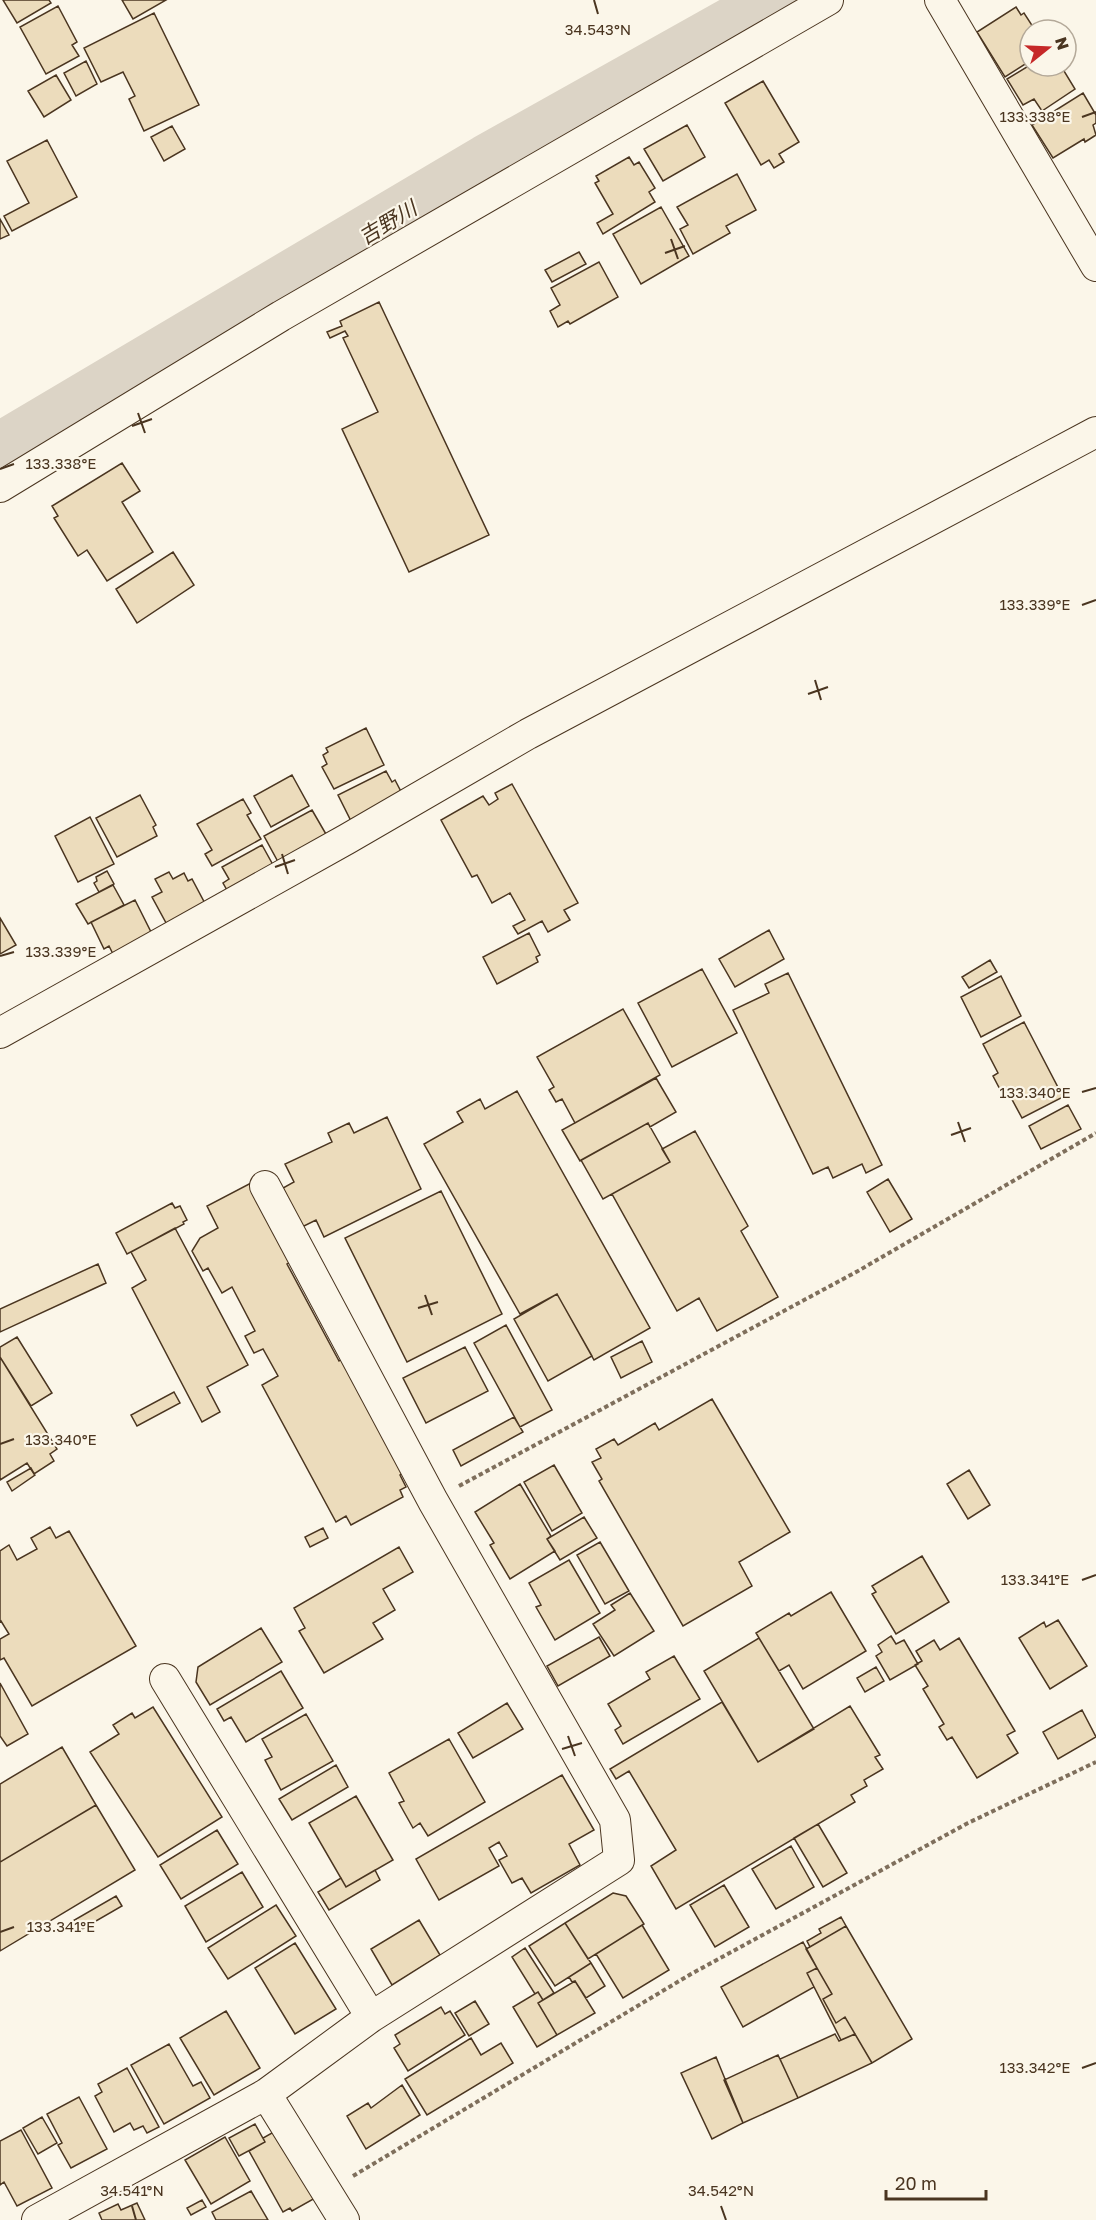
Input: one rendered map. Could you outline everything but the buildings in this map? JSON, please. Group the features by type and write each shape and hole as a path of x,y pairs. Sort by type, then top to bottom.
{"street":[{"path":"0,488 281,316 828,0"},
{"path":"940,0 1096,266"},
{"path":"0,1033 347,839 528,734 1096,432"},
{"path":"37,2220 266,2094 370,2018 619,1860 615,1820 432,1501 265,1186"},
{"path":"165,1679 370,2018"},
{"path":"266,2094 344,2220"}],"path":[{"path":"432,1501 858,1271 1096,1133"},
{"path":"326,2192 691,1974 968,1823 1096,1762"}],"waterway":[{"name":"吉野川","path":"0,453 488,164 781,0"}]}
